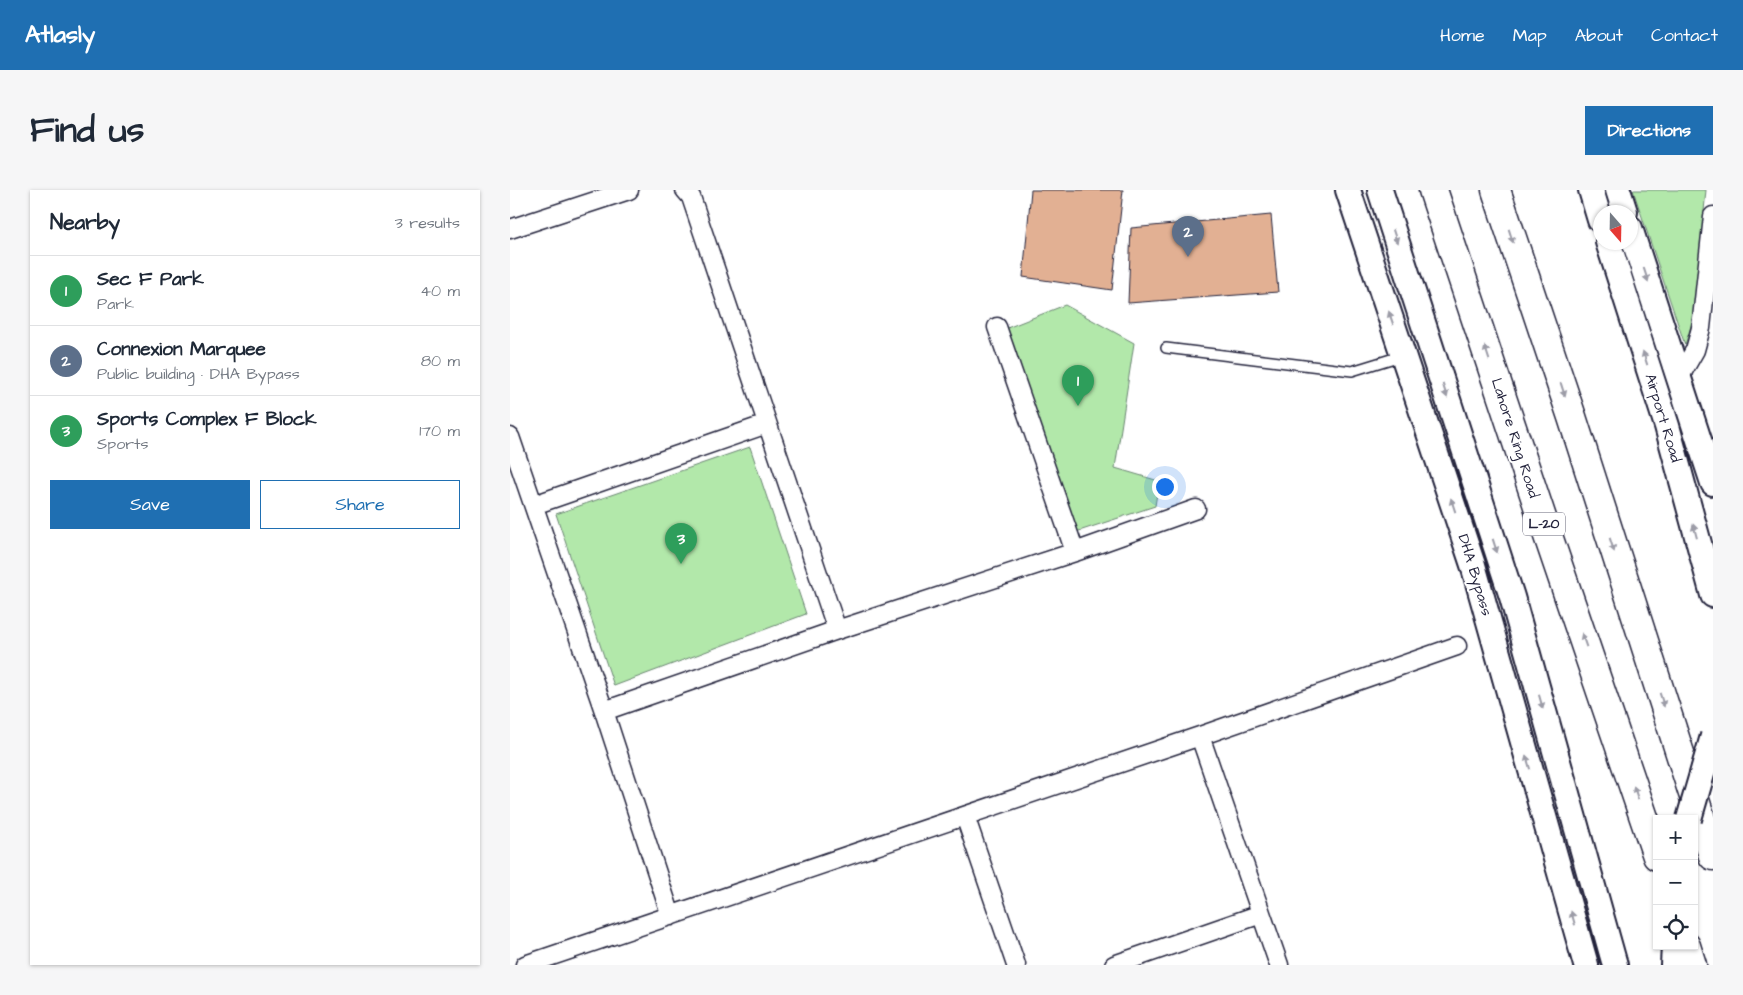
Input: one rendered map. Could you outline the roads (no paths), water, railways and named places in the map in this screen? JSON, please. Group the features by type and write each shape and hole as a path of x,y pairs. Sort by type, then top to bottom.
{"highway":[{"name":"Lahore Ring Road","path":"1434,190 1544,524 1653,844"},
{"path":"1496,190 1572,417 1713,856"},
{"path":"1687,950 1692,965"}],"main road":[{"name":"DHA Bypass","path":"1348,190 1472,565 1586,965"},
{"name":"DHA Bypass","path":"1380,190 1512,597 1615,965"},
{"path":"1591,190 1596,205"},
{"path":"1618,190 1623,205"},
{"name":"Airport Road","path":"1611,250 1667,426 1713,595"},
{"name":"Airport Road","path":"1637,250 1713,483"},
{"path":"1690,815 1713,736"},
{"path":"1673,965 1674,950"}],"street":[{"path":"510,229 629,190"},
{"path":"685,190 691,197 837,630"},
{"path":"1679,378 1695,350 1701,328 1713,216"},
{"path":"997,327 1075,552"},
{"path":"534,505 767,424"},
{"path":"510,437 604,711 671,916"},
{"path":"604,711 837,630 1075,552 1196,509"},
{"path":"525,965 1200,736 1457,646"},
{"path":"1200,736 1279,965"},
{"path":"965,816 1016,965"},
{"path":"1114,965 1261,914"}],"lane":[{"path":"1166,348 1352,371 1404,355"}],"place":[{"name":"Connexion Marquee","path":"1188,257"},
{"name":"Sec F Park","path":"1078,406"},
{"name":"Sports Complex F Block","path":"681,564"}]}
